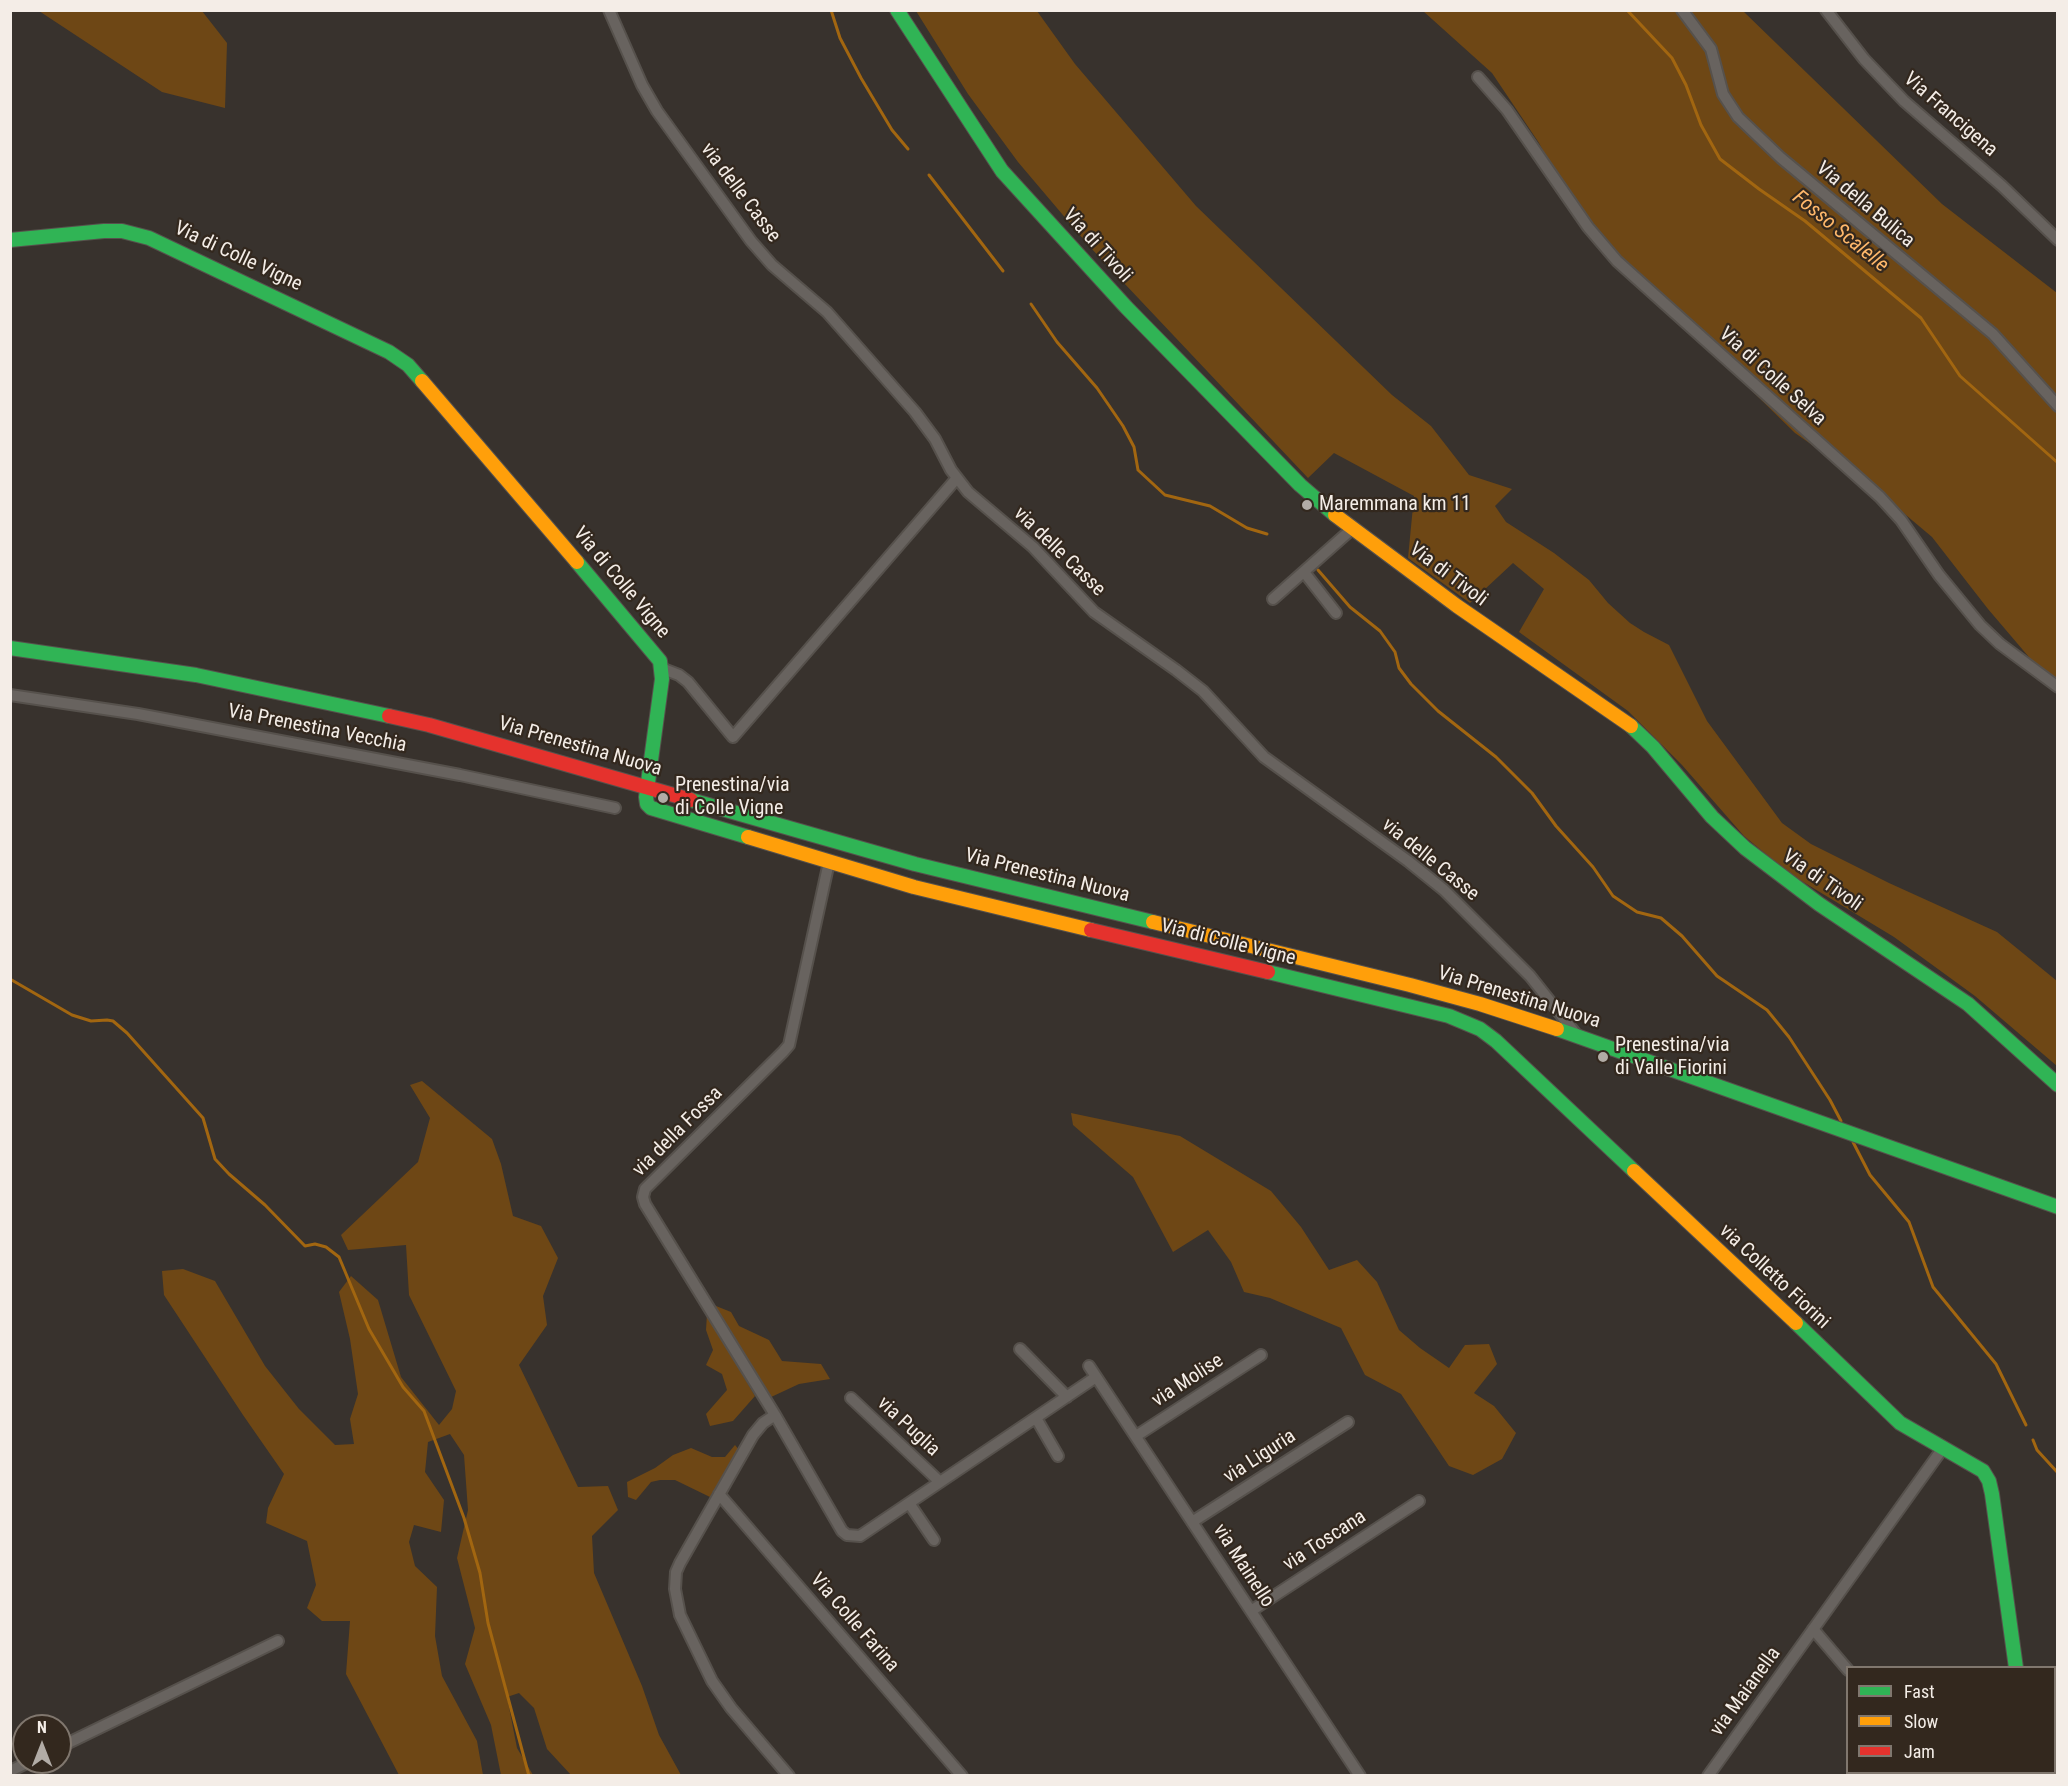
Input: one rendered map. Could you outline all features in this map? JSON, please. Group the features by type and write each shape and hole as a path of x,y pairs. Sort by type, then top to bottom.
{"main road":[{"name":"Via di Tivoli","path":"897,10 1002,171 1126,307 1293,478 1318,501 1465,612 1632,727 1653,747 1712,817 1751,853 1813,900 1968,1004 2058,1085"},
{"name":"Via di Colle Vigne","path":"10,240 104,231 122,231 144,236 390,352 412,370 654,650 661,668 662,682 646,801 651,808 914,887 1457,1019 1480,1029 1496,1041 1585,1125"},
{"name":"Via Prenestina Nuova","path":"10,648 178,671 465,734 915,864 1340,967 1480,1004 1576,1035 2058,1207"},
{"name":"via Colletto Fiorini","path":"1585,1125 1876,1399 1887,1412 1981,1470 1990,1485 2016,1666"}],"street":[{"name":"via delle Casse","path":"609,10 642,85 657,111 752,241 772,265 833,318 915,411 931,432 957,478 980,503 1033,547 1091,609 1203,691 1259,753 1304,788 1408,861 1444,890 1524,969 1576,1035"},
{"name":"Via della Bulica","path":"1682,10 1711,49 1724,94 1738,117 1787,163 1993,334 2058,406"},
{"name":"Via Francigena","path":"1826,10 1864,59 1904,101 2002,186 2058,240"},
{"name":"Via di Colle Selva","path":"1478,77 1507,110 1588,227 1617,261 1875,493 1901,520 1939,575 1980,625 2000,644 2058,687"},
{"path":"661,668 680,675 688,682 733,737 957,478"},
{"path":"1273,599 1353,528"},
{"path":"1304,572 1336,613"},
{"name":"Via Prenestina Vecchia","path":"10,695 150,716 460,775 615,808"},
{"name":"via della Fossa","path":"830,862 789,1045 645,1190 642,1197 775,1415 842,1531 850,1536 860,1536 909,1503"},
{"path":"1020,1349 1067,1397"},
{"name":"via Molise","path":"1136,1436 1261,1355"},
{"name":"via Mainello","path":"1089,1366 1360,1776"},
{"path":"934,1540 909,1503 1096,1377"},
{"name":"via Puglia","path":"851,1398 940,1482"},
{"path":"775,1415 765,1421 755,1432 680,1563 675,1581 677,1604 712,1681 731,1708 789,1776"},
{"path":"1036,1418 1058,1456"},
{"name":"via Liguria","path":"1192,1522 1348,1422"},
{"name":"via Maianella","path":"1708,1776 1943,1448"},
{"name":"Via Colle Farina","path":"719,1494 962,1776"},
{"name":"via Toscana","path":"1251,1611 1419,1501"},
{"path":"1813,1629 1846,1668"},
{"path":"72,1741 278,1641"}],"shaded area":[{"path":"39,11 202,11 227,43 225,108 162,92"},
{"path":"916,11 1037,11 1075,64 1196,206 1392,395 1431,426 1469,475 1512,489 1495,506 1506,522 1554,553 1589,580 1608,603 1630,623 1669,645 1707,721 1782,823 1811,844 1889,883 1997,932 2057,981 2057,1066 1975,996 1894,937 1790,874 1744,836 1682,765 1628,711 1519,632 1544,589 1513,563 1470,603 1408,558 1414,496 1334,453 1308,478 1090,247 1018,162 968,94"},
{"path":"1423,11 1743,11 1942,204 2057,293 2057,690 1988,609 1932,537 1875,489 1795,433 1706,346 1570,203 1539,143 1492,73"},
{"path":"422,1081 492,1139 501,1164 513,1216 541,1226 558,1258 543,1296 547,1325 519,1365 578,1487 608,1486 618,1510 592,1536 594,1573 642,1686 659,1735 681,1775 571,1775 547,1749 534,1708 519,1693 507,1697 517,1748 533,1775 501,1775 491,1725 465,1664 475,1628 457,1558 468,1510 464,1455 450,1434 428,1442 425,1472 444,1500 441,1532 414,1525 409,1542 415,1566 437,1587 435,1636 442,1676 477,1741 483,1775 399,1775 346,1674 350,1621 322,1621 307,1608 316,1585 307,1541 266,1523 268,1508 284,1474 164,1295 162,1271 183,1269 215,1281 265,1366 299,1409 335,1445 354,1444 350,1419 358,1394 350,1339 339,1292 351,1276 378,1300 401,1377 439,1425 452,1409 456,1391 409,1295 406,1245 348,1250 341,1235 418,1162 430,1118 410,1085"},
{"path":"1071,1113 1180,1136 1271,1191 1301,1227 1329,1270 1357,1260 1377,1282 1399,1330 1449,1368 1465,1345 1489,1344 1497,1364 1474,1393 1494,1406 1516,1433 1502,1459 1473,1475 1449,1466 1401,1394 1365,1375 1341,1328 1270,1298 1244,1292 1231,1262 1208,1230 1173,1252 1133,1177 1073,1125"},
{"path":"716,1306 731,1312 739,1326 769,1340 782,1361 821,1364 830,1379 799,1384 769,1398 714,1310"},
{"path":"707,1314 755,1396 733,1421 710,1426 706,1414 727,1390 722,1374 706,1365 713,1350 706,1330"},
{"path":"735,1445 739,1450 710,1497 675,1480 660,1480 651,1482 636,1500 628,1497 627,1482 655,1468 673,1455 691,1448 712,1457 725,1457"}],"waterway":[{"path":"831,10 840,38 861,78 892,130 908,149"},
{"name":"Fosso Scalelle","path":"1627,10 1672,58 1686,85 1701,125 1720,159 1805,221 1921,318 1960,376 2058,463"},
{"path":"929,175 1003,271"},
{"path":"1031,304 1057,342 1097,388 1123,426 1134,447 1138,470 1165,495 1210,506 1247,528 1267,534"},
{"path":"1318,570 1350,607 1380,631 1395,652 1399,668 1411,684 1438,711 1496,757 1532,793 1556,826 1593,867 1613,896 1637,912 1661,918 1682,936 1717,976 1767,1010 1789,1037 1841,1121"},
{"path":"10,979 72,1015 91,1021 113,1021 127,1033 203,1118 215,1159 229,1174 265,1205 305,1246 315,1244 326,1247 339,1257 369,1329 403,1387 424,1411 464,1518 480,1573 488,1623 529,1776"},
{"path":"1853,1142 1870,1175 1909,1222 1933,1287 1996,1364 2026,1425"},
{"path":"2033,1440 2037,1450 2058,1473"}],"traffic: fast":[{"path":"897,10 1002,171 1126,307 1300,485 1335,515"},
{"path":"10,240 104,231 122,231 149,238 389,352 408,365 422,381"},
{"path":"577,562 660,661 662,679 646,797 647,804 651,808 748,837"},
{"path":"10,648 196,675 389,716"},
{"path":"1631,726 1653,747 1712,817 1745,848 1819,904 1968,1004 2058,1085"},
{"path":"691,800 915,864 1153,922"},
{"path":"1268,972 1449,1016 1480,1029 1496,1041 1634,1171"},
{"path":"1557,1029 2058,1207"},
{"path":"1796,1323 1900,1423 1983,1471 1989,1481 1992,1494 2016,1666"}],"traffic: slow":[{"path":"422,381 577,562"},
{"path":"1335,515 1457,606 1631,726"},
{"path":"748,837 914,887 1091,930"},
{"path":"1153,922 1410,985 1480,1004 1557,1029"},
{"path":"1634,1171 1796,1323"}],"traffic: jam":[{"path":"389,716 429,725 691,800"},
{"path":"1091,930 1268,972"}],"place":[{"name":"Maremmana km 11","path":"1307,505"},
{"name":"Prenestina/via di Colle Vigne","path":"663,798"},
{"name":"Prenestina/via di Valle Fiorini","path":"1603,1057"}]}
